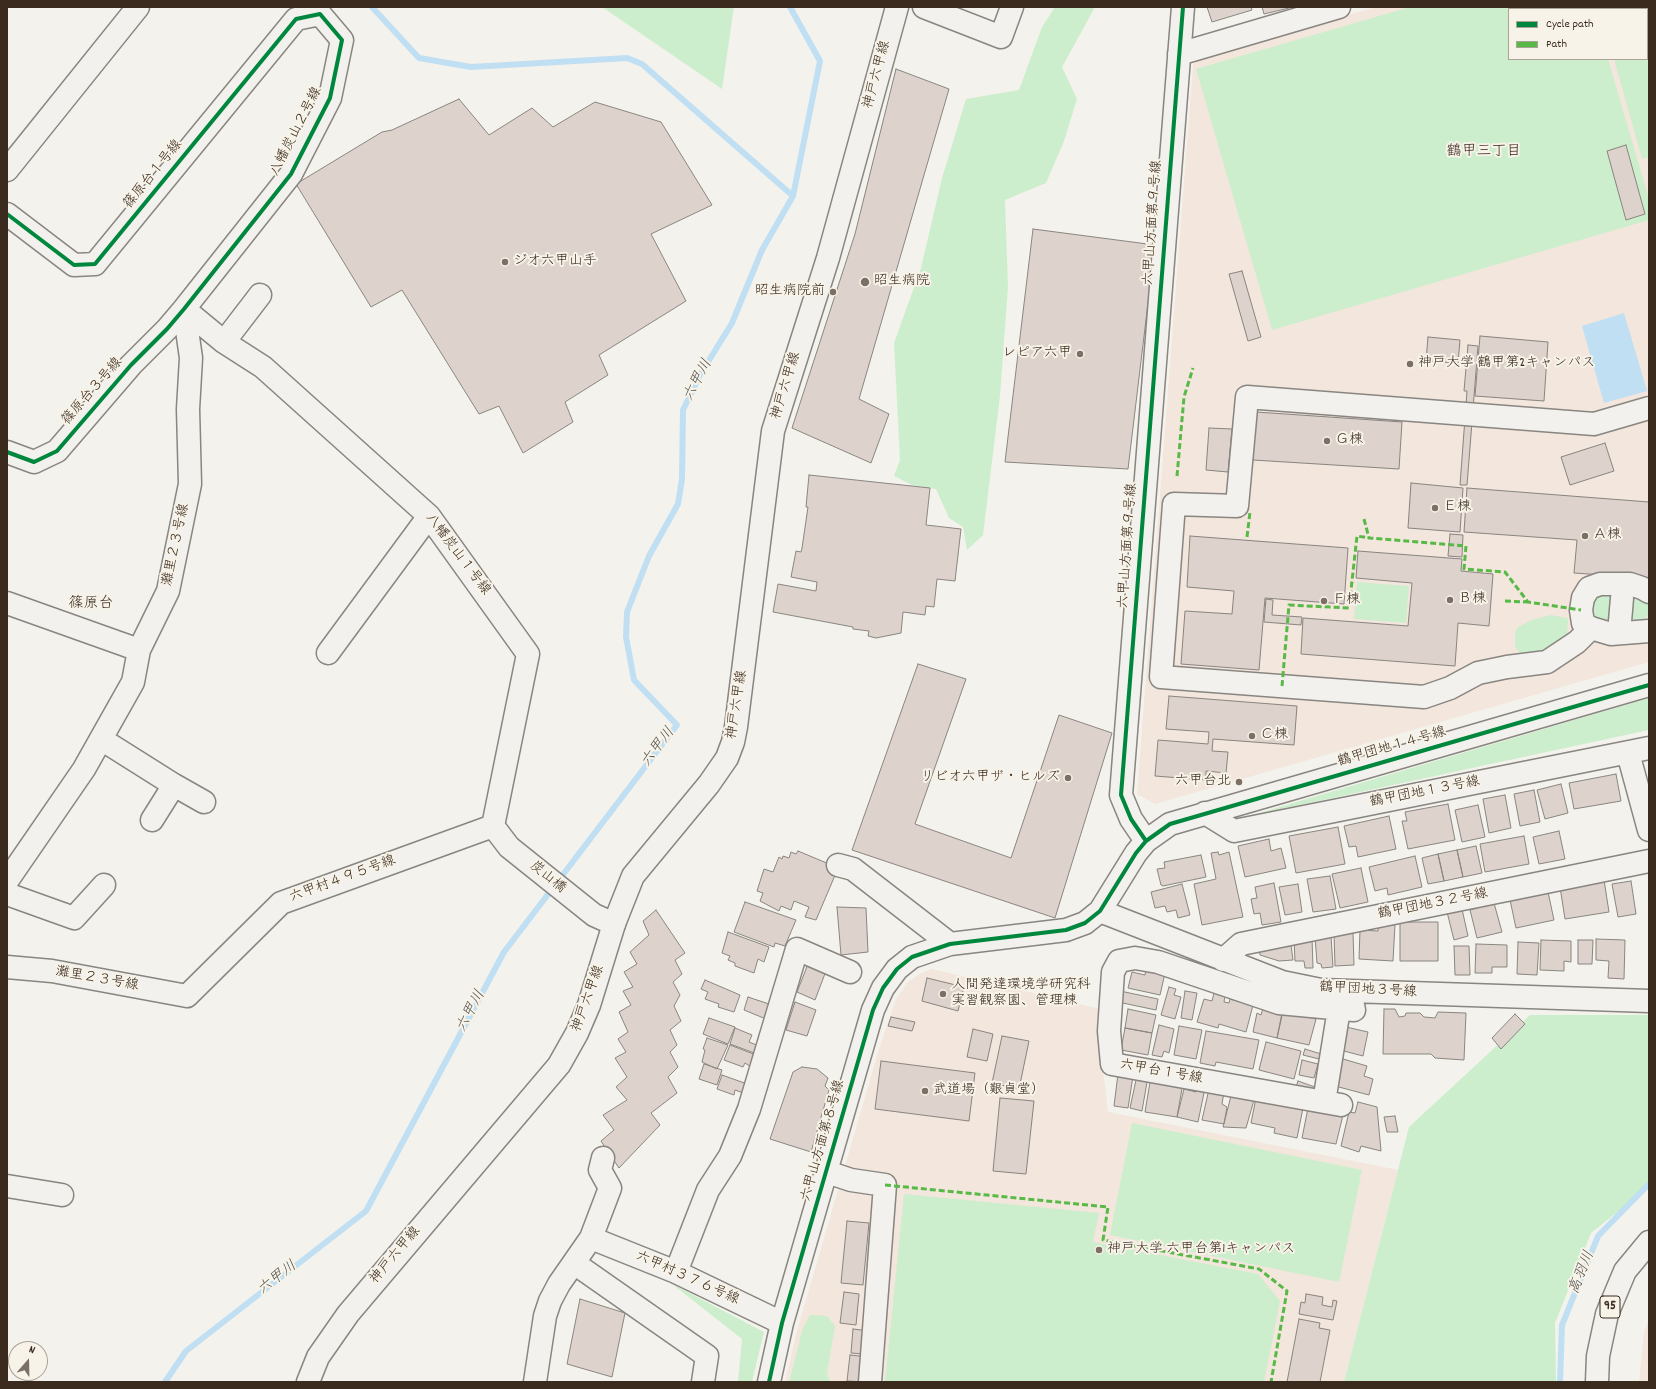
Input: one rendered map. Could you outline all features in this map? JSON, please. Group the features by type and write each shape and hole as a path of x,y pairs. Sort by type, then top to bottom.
{"street":[{"path":"7,170 138,7"},
{"name":"神戸六甲線","path":"308,1382 318,1357 348,1314 559,1065 577,1033 589,1005 614,924 633,876 709,784 727,758 733,742 773,431 828,258 898,7"},
{"path":"924,7 1001,37 1012,7"},
{"name":"六甲山方面第９号線","path":"1146,841 1131,819 1121,795 1183,7"},
{"path":"1179,54 1339,7"},
{"name":"八幡炭山２号線","path":"184,309 291,174 330,98 342,40 323,11 296,19"},
{"name":"篠原台１号線","path":"7,214 74,265 95,264 296,19"},
{"path":"224,342 260,295"},
{"name":"八幡炭山１号線","path":"184,309 224,342 263,368 429,516 528,654 493,826"},
{"name":"灘里２３号線","path":"7,881 84,769 133,682 138,650 168,591 190,484 188,409 191,358 184,309"},
{"name":"篠原台３号線","path":"7,452 34,462 57,451 131,365 167,329 184,309"},
{"path":"1591,628 1577,642 1547,662 1507,667 1478,673 1450,688 1424,697 1161,677 1174,504 1237,506 1247,397 1594,424 1649,408"},
{"path":"328,653 429,516"},
{"path":"1649,592 1630,584 1600,584 1589,588 1583,598 1581,610 1584,623 1591,628 1611,634 1649,631"},
{"path":"1620,633 1622,598"},
{"path":"7,603 138,650"},
{"name":"鶴甲団地１４号線","path":"1146,841 1170,824 1205,813 1649,685"},
{"path":"101,739 204,802"},
{"name":"鶴甲団地１３号線","path":"1205,813 1234,831 1649,748"},
{"path":"1628,753 1649,830"},
{"path":"152,820 174,785"},
{"name":"炭山橋","path":"493,826 509,847 577,903 594,915 614,924"},
{"name":"六甲村４９５号線","path":"187,996 281,903 493,826"},
{"path":"838,865 853,869 950,944 1066,930 1086,923 1100,911 1136,853 1146,841"},
{"name":"鶴甲団地３２号線","path":"1223,960 1241,944 1649,861"},
{"path":"7,894 74,918 104,885"},
{"name":"鶴甲団地３号線","path":"1100,911 1282,982 1321,990 1344,1000 1649,1001"},
{"name":"六甲山方面第８号線","path":"769,1382 782,1323 873,1010 883,988 898,969 912,957 950,944"},
{"path":"676,1272 708,1190 730,1156 749,1109 797,950 850,972"},
{"name":"六甲台１号線","path":"1135,958 1158,962 1278,1003 1344,1000 1332,1103 1112,1064 1109,1031 1113,972 1119,961 1135,958"},
{"name":"灘里２３号線","path":"7,967 52,972 187,996"},
{"path":"535,1382 545,1316 559,1284 591,1238 610,1188 600,1170 603,1158"},
{"path":"827,1172 851,1180 885,1185 870,1382"},
{"path":"7,1186 62,1195"},
{"name":"六甲村３７６号線","path":"591,1238 676,1272 782,1323"},
{"name":"95","path":"1597,1382 1598,1356 1607,1314 1625,1271 1649,1242"},
{"path":"574,1263 706,1356 703,1382"}],"shaded area":[{"name":"神戸大学 鶴甲第2キャンパス","path":"1376,7 1649,7 1649,662 1155,804 1137,794 1193,65 1201,58"},
{"name":"神戸大学 六甲台第1キャンパス","path":"932,969 1104,1010 1103,1070 1108,1112 1398,1170 1344,1382 785,1382 797,1331 879,1049 896,999 908,982 921,973"},
{"path":"1649,1319 1649,1382 1639,1382 1644,1332"}],"green space":[{"path":"602,7 734,7 722,89"},
{"path":"1055,7 1095,7 1062,67 1077,99 1064,141 1046,183 1005,200 1008,287 1000,396 983,535 967,550 963,527 949,518 936,489 912,485 894,476 900,460 894,343 921,268 942,178 966,99 1019,90 1042,27"},
{"path":"1410,7 1592,7 1508,8 1508,60 1608,60 1649,199 1649,220 1272,330 1196,69"},
{"path":"1649,7 1649,157 1642,159 1614,60 1648,60 1648,8 1600,8"},
{"path":"1357,582 1409,586 1406,623 1354,619"},
{"path":"1617,593 1615,621 1600,621 1591,615 1592,599 1597,595"},
{"path":"1628,593 1649,602 1649,612 1644,621 1626,622"},
{"path":"1551,615 1567,618 1568,620 1567,637 1562,645 1523,659 1515,646 1515,632 1518,627 1532,620"},
{"path":"1649,698 1649,730 1249,816"},
{"path":"1530,1015 1649,1015 1649,1187 1591,1233 1555,1323 1556,1382 1344,1382 1409,1127"},
{"path":"1132,1123 1362,1170 1339,1282 1110,1235"},
{"path":"904,1194 1099,1213 1093,1242 1258,1274 1280,1301 1264,1382 885,1382"},
{"path":"672,1284 764,1332 752,1382 738,1382 742,1339"},
{"path":"810,1315 827,1316 835,1326 827,1373 830,1382 789,1382 803,1328"}],"water":[{"path":"1624,313 1647,391 1604,403 1582,326"}],"building":[{"path":"1207,7 1251,7 1252,10 1212,22"},
{"path":"1262,7 1289,7 1289,8 1264,14"},
{"name":"昭生病院","path":"896,69 949,89 859,399 889,414 871,463 792,428 855,234"},
{"name":"ジオ六甲山手","path":"459,99 489,135 532,108 553,127 595,102 661,122 712,205 651,234 686,301 599,355 608,375 565,402 573,422 523,453 499,406 479,414 402,290 371,307 296,184 382,132 392,130"},
{"path":"1626,145 1645,214 1626,220 1607,151"},
{"name":"レピア六甲","path":"1033,229 1155,245 1128,469 1005,462"},
{"path":"1242,271 1261,337 1248,341 1229,274"},
{"path":"1480,336 1548,342 1544,401 1475,396"},
{"path":"1428,337 1460,340 1458,363 1426,361"},
{"path":"1468,345 1478,346 1467,485 1460,485 1467,391 1464,391"},
{"name":"Ｇ棟","path":"1256,412 1402,422 1399,469 1253,460"},
{"path":"1209,428 1232,429 1228,472 1206,470"},
{"path":"1605,443 1614,471 1570,485 1561,457"},
{"path":"809,475 930,488 926,525 961,529 955,581 937,579 934,607 926,606 925,615 903,612 901,633 876,638 868,636 869,631 773,612 778,584 816,591 817,582 791,577 796,551 801,552 802,548 808,507 806,507"},
{"name":"Ｅ棟","path":"1411,483 1463,488 1460,532 1408,528"},
{"name":"Ａ棟","path":"1467,488 1649,502 1649,578 1574,573 1577,540 1464,532"},
{"path":"1450,534 1463,535 1462,557 1448,556"},
{"name":"Ｆ棟","path":"1190,536 1348,548 1344,604 1265,598 1259,670 1181,664 1185,611 1232,614 1234,591 1187,587"},
{"name":"Ｂ棟","path":"1358,551 1462,559 1461,571 1493,574 1489,626 1458,623 1455,666 1301,654 1303,618 1408,626 1412,583 1356,578"},
{"path":"1266,599 1273,600 1272,615 1302,617 1301,625 1264,622"},
{"name":"リビオ六甲ザ・ヒルズ","path":"918,664 966,679 915,824 1011,858 1059,715 1112,733 1055,918 852,850"},
{"name":"Ｃ棟","path":"1169,696 1297,706 1294,745 1213,739 1212,751 1228,752 1226,773 1206,771 1206,780 1155,776 1158,740 1208,744 1209,732 1166,729"},
{"path":"1616,774 1621,801 1574,809 1569,783"},
{"path":"1561,784 1568,813 1545,819 1537,790"},
{"path":"1534,790 1540,822 1520,826 1514,794"},
{"path":"1505,795 1511,828 1489,833 1483,799"},
{"path":"1448,804 1455,840 1408,849 1402,821 1407,821 1405,812"},
{"path":"1478,805 1485,837 1462,842 1455,810"},
{"path":"1389,816 1396,849 1358,857 1356,846 1349,847 1344,826"},
{"path":"1338,827 1345,864 1296,873 1289,836"},
{"path":"1559,831 1565,859 1539,864 1533,837"},
{"path":"1524,836 1529,864 1485,872 1480,844"},
{"path":"1269,839 1271,851 1281,848 1286,868 1245,877 1238,846"},
{"path":"1476,846 1482,873 1463,877 1457,850"},
{"path":"1457,850 1463,877 1444,881 1438,854"},
{"path":"798,851 829,864 827,870 836,873 816,920 805,917 809,907 794,901 791,910 781,906 779,911 760,901 763,893 757,891 764,869 773,872 779,857 782,859 783,856 789,858 791,852 796,854"},
{"path":"1218,852 1219,855 1229,852 1243,917 1202,925 1194,884 1216,879 1211,853"},
{"path":"1438,854 1444,881 1428,884 1422,858"},
{"path":"1201,855 1206,877 1163,886 1161,885 1157,869 1165,868 1164,862"},
{"path":"1415,856 1422,887 1388,895 1387,888 1375,891 1369,867"},
{"path":"1361,868 1368,902 1340,908 1332,874"},
{"path":"1330,876 1336,909 1313,912 1307,879"},
{"path":"1604,880 1609,912 1565,919 1560,887"},
{"path":"1631,881 1636,914 1618,917 1612,884"},
{"path":"1274,883 1281,922 1262,925 1260,913 1254,914 1251,899 1257,898 1255,887"},
{"path":"1182,884 1190,915 1178,918 1176,910 1167,912 1165,906 1155,908 1151,892"},
{"path":"1298,884 1302,912 1285,915 1279,887"},
{"path":"1548,892 1554,920 1516,928 1510,900"},
{"path":"745,902 796,920 785,946 775,943 774,947 734,932"},
{"path":"1494,903 1502,932 1477,938 1470,910"},
{"path":"837,907 866,908 868,952 841,955"},
{"path":"1462,909 1468,936 1454,940 1447,912"},
{"path":"656,910 685,953 675,960 682,974 673,982 680,995 674,1006 681,1021 670,1030 677,1045 670,1052 678,1067 668,1077 677,1093 651,1113 660,1125 619,1168 601,1141 614,1130 603,1115 627,1100 616,1087 627,1077 615,1058 626,1052 618,1039 628,1032 619,1012 631,1005 623,991 633,987 624,972 637,964 630,952 649,935 643,921"},
{"path":"1400,922 1438,922 1438,961 1400,961"},
{"path":"1378,923 1395,924 1393,961 1359,959 1360,930 1378,931"},
{"path":"728,932 769,947 764,962 758,959 754,973 735,966 735,963 728,960 730,956 722,953"},
{"path":"1334,933 1353,933 1354,965 1335,966"},
{"path":"1331,936 1333,967 1322,968 1321,964 1317,963 1315,937"},
{"path":"1312,938 1313,968 1305,968 1304,961 1295,961 1294,939"},
{"path":"1596,939 1625,940 1624,979 1608,978 1609,961 1596,960"},
{"path":"1541,940 1571,941 1571,962 1564,961 1564,971 1540,970"},
{"path":"1578,940 1593,940 1592,964 1578,964"},
{"path":"1518,942 1539,943 1537,975 1517,974"},
{"path":"1476,944 1507,945 1507,967 1492,967 1492,973 1475,973"},
{"path":"1291,945 1293,960 1279,961 1260,955 1259,948"},
{"path":"1454,946 1469,946 1470,975 1455,975"},
{"path":"808,964 826,971 815,1000 797,992"},
{"path":"1146,969 1165,973 1160,995 1128,988 1132,972 1145,975"},
{"name":"人間発達環境学研究科 実習観察園、管理棟","path":"927,978 964,987 958,1011 922,1001"},
{"path":"705,980 740,995 734,1012 718,1007 719,1004 705,999 708,992 701,989"},
{"path":"1169,987 1176,989 1174,995 1181,997 1175,1019 1161,1015"},
{"path":"1120,991 1158,999 1156,1010 1118,1002"},
{"path":"1185,991 1197,993 1192,1020 1181,1018"},
{"path":"1214,993 1225,996 1224,1002 1229,1003 1230,999 1253,1005 1246,1032 1219,1024 1218,1028 1197,1022 1204,999 1212,1001"},
{"path":"748,997 772,1005 766,1019 744,1010"},
{"path":"795,1002 816,1010 807,1036 786,1030"},
{"path":"1263,1008 1282,1013 1277,1038 1253,1032 1257,1013 1261,1015"},
{"path":"1128,1009 1156,1015 1152,1033 1125,1028"},
{"path":"1384,1009 1395,1009 1399,1017 1405,1016 1406,1013 1420,1013 1424,1017 1435,1018 1438,1012 1466,1013 1464,1060 1435,1058 1431,1054 1383,1054"},
{"path":"1283,1011 1316,1019 1309,1045 1277,1038"},
{"path":"1515,1014 1525,1024 1501,1049 1492,1038"},
{"path":"891,1017 915,1022 912,1031 888,1026"},
{"path":"709,1018 735,1027 728,1044 703,1034"},
{"path":"1159,1025 1174,1029 1169,1053 1164,1051 1162,1057 1152,1055"},
{"path":"1179,1026 1202,1030 1196,1059 1174,1055"},
{"path":"1346,1027 1368,1032 1363,1056 1340,1050"},
{"path":"735,1028 752,1035 749,1042 759,1046 757,1054 730,1044"},
{"path":"1125,1028 1152,1033 1148,1055 1121,1050"},
{"path":"973,1029 993,1034 987,1061 967,1057"},
{"path":"1206,1031 1259,1040 1253,1069 1216,1062 1215,1066 1200,1063"},
{"path":"1002,1036 1029,1041 1019,1089 992,1083"},
{"path":"707,1038 728,1045 717,1069 702,1062 705,1050 703,1049"},
{"path":"1266,1042 1301,1051 1294,1079 1259,1070"},
{"path":"730,1045 756,1055 751,1067 745,1063 743,1067 724,1060"},
{"path":"1305,1049 1321,1054 1319,1059 1303,1055"},
{"path":"1343,1059 1367,1066 1364,1076 1373,1079 1369,1095 1335,1086"},
{"path":"1302,1060 1318,1064 1314,1078 1299,1075"},
{"name":"武道場（艱貞堂）","path":"881,1061 975,1073 969,1121 875,1109"},
{"path":"704,1064 722,1070 717,1085 699,1079"},
{"path":"802,1067 817,1069 828,1078 825,1086 829,1090 811,1152 770,1139 793,1072"},
{"path":"1118,1074 1133,1076 1128,1108 1114,1106"},
{"path":"722,1075 750,1085 746,1094 735,1090 734,1095 717,1089"},
{"path":"1136,1080 1147,1082 1142,1111 1130,1108"},
{"path":"1298,1081 1315,1087 1313,1093 1296,1087"},
{"path":"1150,1082 1183,1083 1177,1117 1145,1112"},
{"path":"1197,1086 1205,1088 1198,1122 1177,1117 1184,1089 1196,1092"},
{"path":"1209,1089 1224,1092 1222,1104 1227,1107 1224,1124 1202,1120"},
{"path":"1232,1092 1241,1098 1254,1100 1246,1128 1223,1127"},
{"path":"1000,1098 1034,1101 1026,1174 993,1171"},
{"path":"1256,1098 1303,1108 1297,1138 1274,1133 1275,1128 1251,1123"},
{"path":"1358,1102 1377,1107 1381,1151 1361,1146 1359,1152 1341,1146 1349,1112 1355,1113"},
{"path":"1308,1108 1343,1115 1336,1144 1302,1138"},
{"path":"1395,1116 1398,1132 1387,1132 1384,1117"},
{"path":"847,1221 869,1223 863,1285 841,1283"},
{"path":"844,1292 859,1294 856,1325 840,1323"},
{"path":"1306,1294 1323,1297 1322,1305 1332,1307 1333,1300 1337,1301 1333,1320 1299,1314 1301,1302 1305,1303"},
{"path":"580,1299 625,1313 612,1377 567,1364"},
{"path":"1299,1319 1320,1323 1319,1328 1330,1330 1320,1382 1287,1382"},
{"path":"853,1329 869,1331 863,1354 851,1353"},
{"path":"850,1355 869,1357 866,1382 847,1381"}],"waterway":[{"path":"372,7 419,58 471,67 627,58 642,64 793,196"},
{"name":"六甲川","path":"165,1382 186,1351 366,1211 504,952 677,725 634,680 626,637 627,612 649,556 678,504 682,479 683,410 700,375 732,323 762,250 793,196 820,61 790,7"},
{"name":"高羽川","path":"1560,1382 1562,1325 1598,1236 1649,1184"}],"marked path":[{"path":"1177,476 1184,397 1193,368"},
{"path":"1247,537 1250,512"},
{"path":"1364,519 1369,538 1466,546 1464,569 1505,572 1528,602 1581,610"},
{"path":"1282,686 1289,605 1349,608 1357,536 1369,538"},
{"path":"1505,601 1528,602"},
{"path":"885,1185 1108,1207 1103,1240 1259,1269 1287,1291 1271,1382"}],"cycle path":[{"path":"1146,841 1131,819 1121,795 1183,7"},
{"path":"7,214 74,265 95,264 296,19 320,14 342,40 330,98 291,174 184,309 167,329 131,365 57,451 34,462 7,452"},
{"path":"769,1382 782,1323 873,1010 883,988 897,969 912,957 950,944 1066,930 1085,923 1100,911 1136,853 1146,841 1170,824 1649,685"}],"place":[{"name":"ジオ六甲山手","path":"505,262"},
{"name":"昭生病院","path":"865,282"},
{"name":"昭生病院前","path":"833,292"},
{"name":"レピア六甲","path":"1080,354"},
{"name":"神戸大学 鶴甲第2キャンパス","path":"1410,364"},
{"name":"Ｇ棟","path":"1327,441"},
{"name":"Ｅ棟","path":"1435,508"},
{"name":"Ａ棟","path":"1585,536"},
{"name":"Ｂ棟","path":"1450,600"},
{"name":"Ｆ棟","path":"1324,601"},
{"name":"Ｃ棟","path":"1252,736"},
{"name":"リビオ六甲ザ・ヒルズ","path":"1068,778"},
{"name":"六甲台北","path":"1239,782"},
{"name":"人間発達環境学研究科 実習観察園、管理棟","path":"943,994"},
{"name":"武道場（艱貞堂）","path":"925,1091"},
{"name":"神戸大学 六甲台第1キャンパス","path":"1099,1250"}],"district":[{"name":"鶴甲三丁目","path":"1484,153"},
{"name":"篠原台","path":"91,605"}]}
